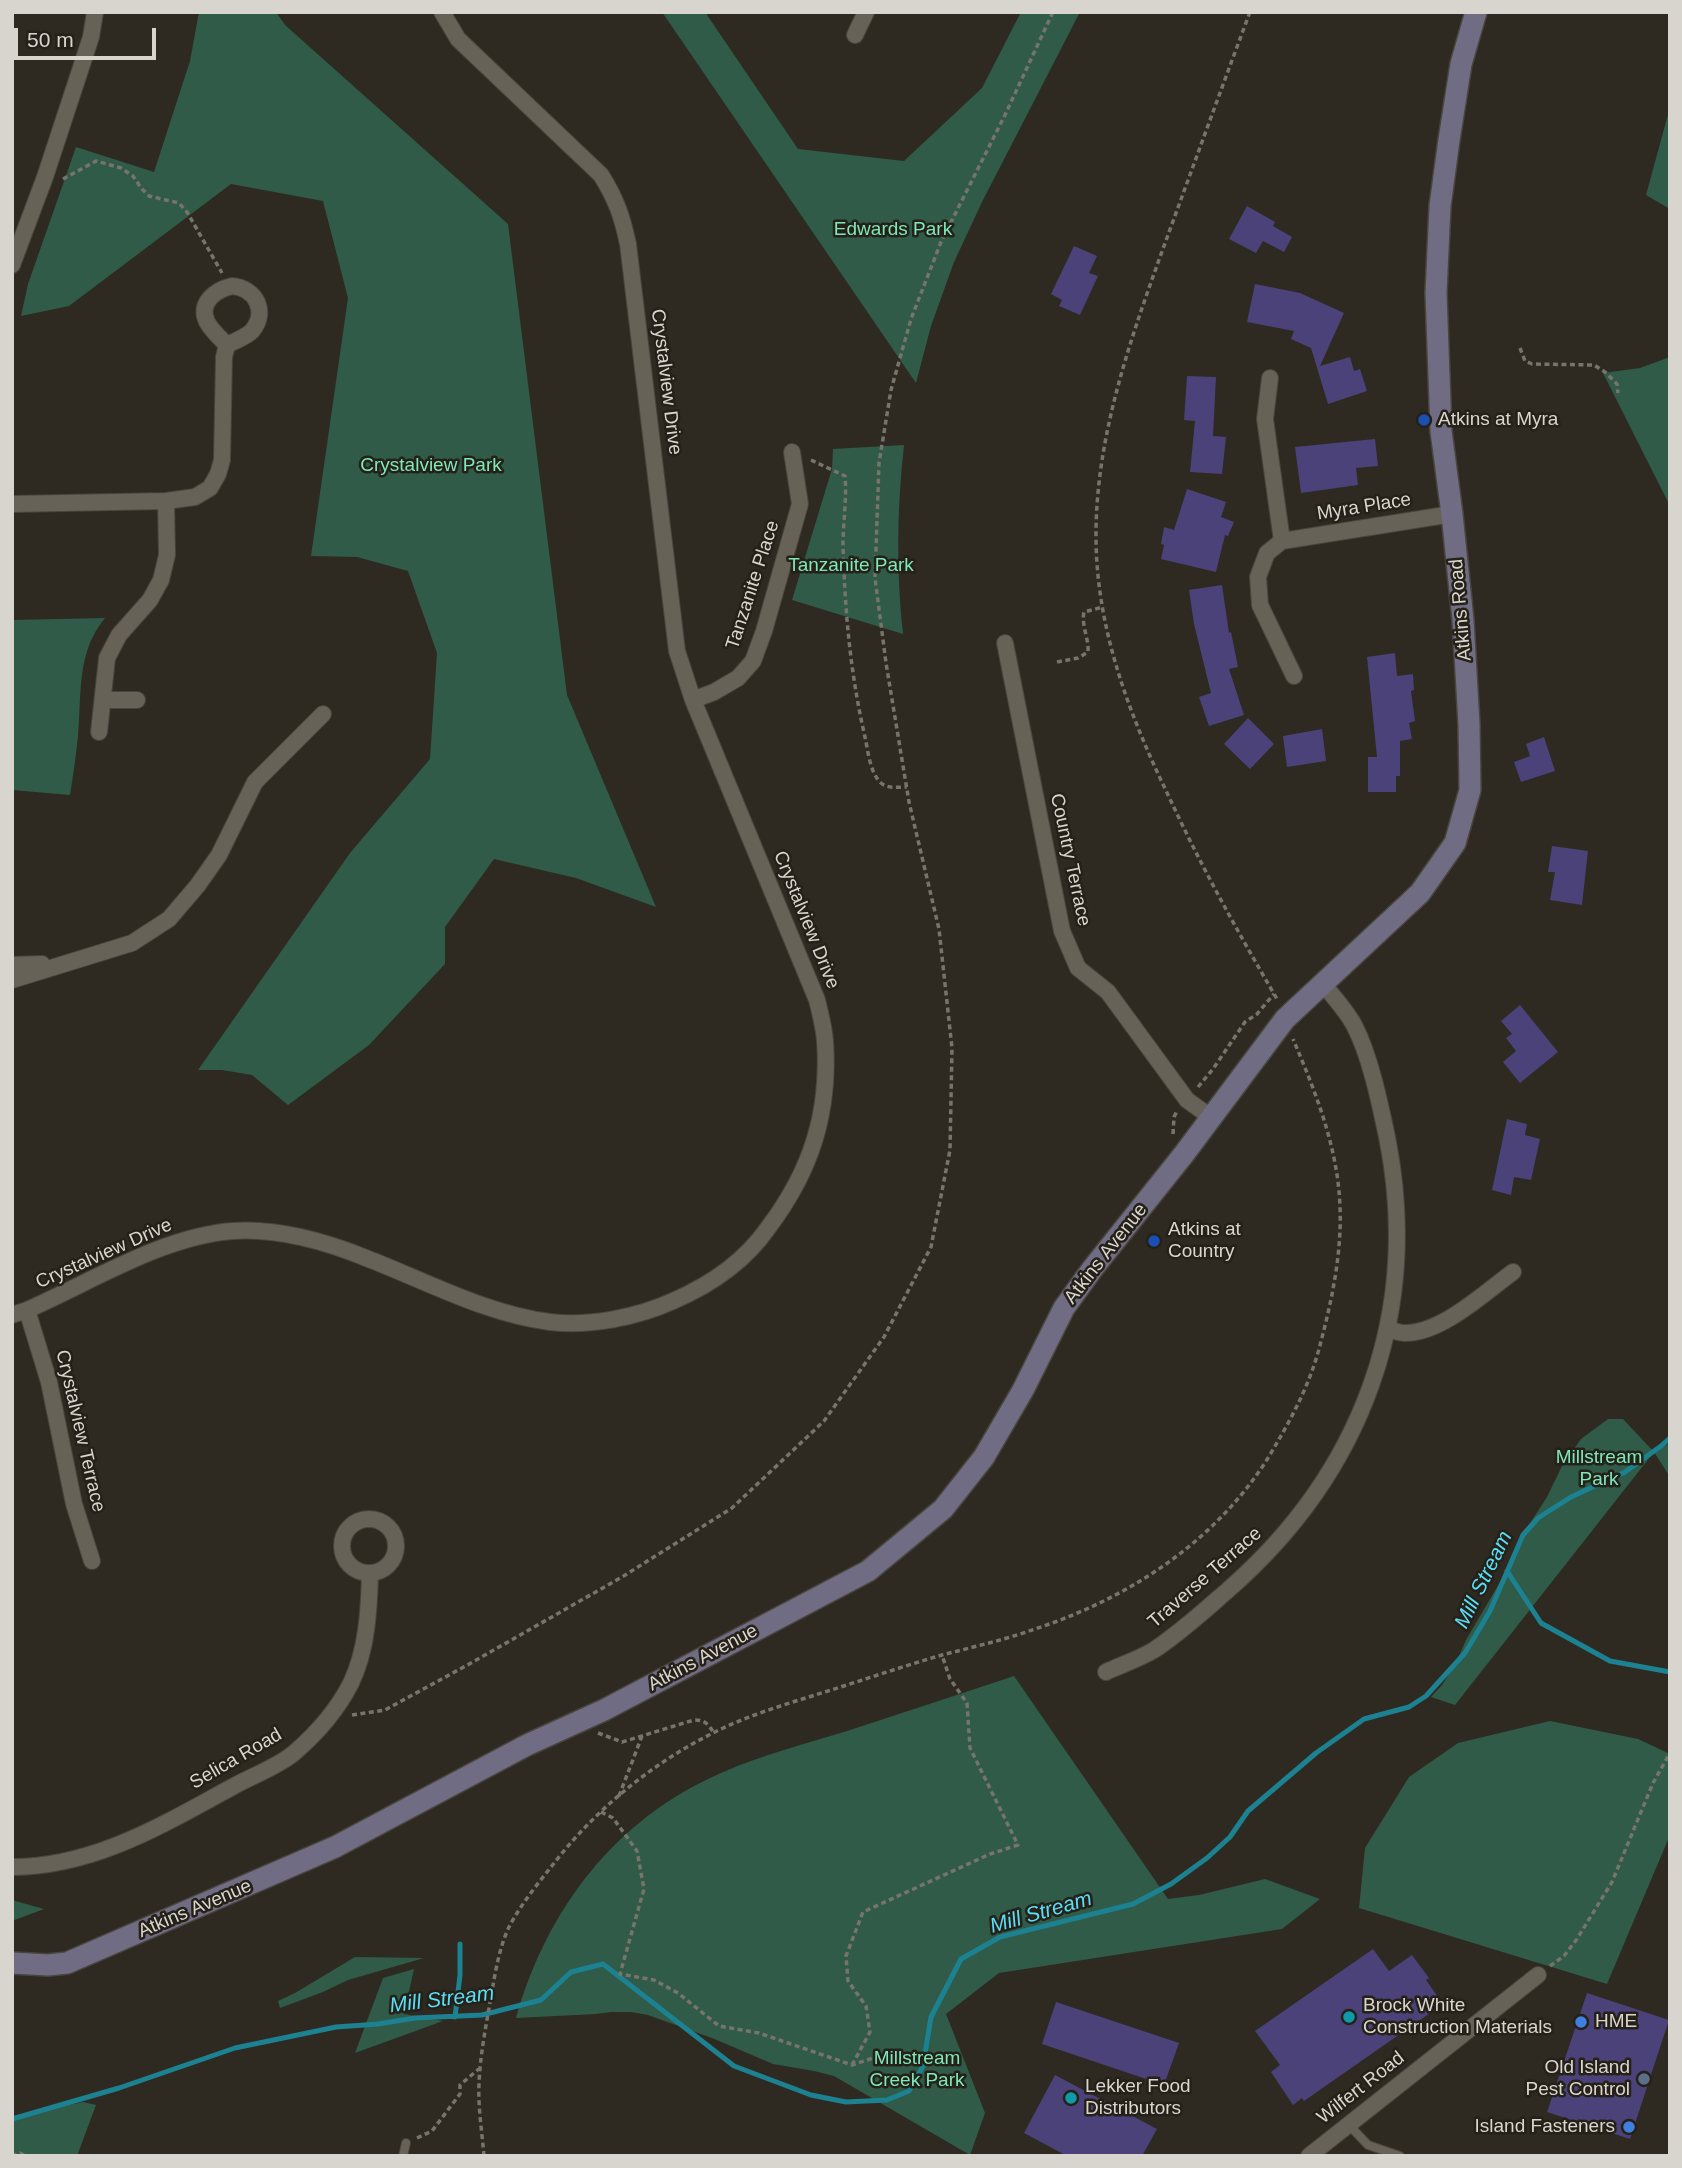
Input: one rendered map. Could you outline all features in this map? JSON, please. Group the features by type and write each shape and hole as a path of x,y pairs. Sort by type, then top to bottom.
{"street":[{"path":"12,265 45,177 87,50 96,12"},
{"name":"Crystalview Drive","path":"20,1313 176,1242 233,1231 287,1233 342,1249 496,1310 551,1322 607,1321 653,1310 693,1293 724,1273 759,1241 788,1202 807,1166 821,1117 825,1082 825,1040 817,1000 693,699 677,651 628,244 622,214 601,175 458,40 442,12"},
{"path":"855,35 866,12"},
{"name":"Atkins Road","path":"1212,1118 1285,1019 1420,893 1455,843 1470,790 1464,633 1441,431 1436,293 1441,193 1461,64 1476,12"},
{"path":"12,504 166,501 195,497 210,488 222,460 226,345"},
{"path":"1270,378 1265,419 1282,541 1267,553 1258,577 1260,605 1294,676"},
{"name":"Tanzanite Place","path":"693,699 714,692 738,678 753,661 800,505 792,452"},
{"path":"99,732 107,658 119,635 150,600 161,580 167,555 166,501"},
{"name":"Myra Place","path":"1282,541 1452,514"},
{"name":"Country Terrace","path":"1004,643 1062,931 1067,944 1078,968 1108,992 1187,1100 1212,1118"},
{"path":"103,699 137,700"},
{"path":"12,980 132,943 169,919 198,886 219,855 255,782 323,714"},
{"path":"12,965 58,964"},
{"name":"Traverse Terrace","path":"1106,1672 1153,1651 1211,1605 1280,1540 1309,1504 1341,1454 1365,1402 1388,1329 1396,1254 1397,1207 1390,1153 1379,1100 1355,1027 1322,983"},
{"name":"Atkins Avenue","path":"12,1963 67,1963 335,1847 527,1745 604,1710 867,1571 943,1508 984,1457 1023,1390 1064,1308 1212,1118"},
{"path":"1388,1329 1404,1333 1430,1329 1513,1272"},
{"name":"Crystalview Terrace","path":"20,1313 49,1382 74,1503 92,1561"},
{"name":"Selica Road","path":"12,1867 34,1867 78,1859 145,1835 292,1754 329,1717 351,1682 366,1634 370,1574"},
{"name":"Wilfert Road","path":"1309,2156 1538,1975"}],"lane":[{"path":"1348,2124 1367,2145 1400,2156"},
{"path":"403,2156 406,2143"}],"path":[{"path":"900,360 911,319 941,242 1053,12"},
{"path":"1250,12 1155,271 1120,378 1096,514 1097,565 1103,607 1124,695 1198,857 1281,1006"},
{"path":"58,182 96,162 121,168 133,176 149,196 179,203 224,276"},
{"path":"1520,348 1525,360 1532,364 1594,365 1617,384 1618,393"},
{"path":"792,452 845,476 843,541 846,617 854,690 872,765 880,782 890,788 906,787"},
{"path":"1057,662 1078,659 1088,652 1084,612 1103,607"},
{"path":"1195,1091 1245,1023 1257,1014 1274,994"},
{"path":"484,2156 479,2086 495,1975 505,1937 548,1870 600,1811 645,1776 694,1744 737,1722 797,1700 942,1655 998,1641 1063,1619 1102,1602 1161,1567 1211,1529 1252,1483 1291,1419 1311,1374 1326,1324 1338,1255 1340,1211 1336,1175 1318,1100 1291,1034"},
{"path":"1173,1137 1174,1117 1180,1107"},
{"path":"852,2065 870,2032 866,2007 848,1981 846,1956 863,1912 990,1854 1017,1845 970,1748 967,1703 950,1679 942,1655"},
{"path":"619,1796 637,1755 642,1736"},
{"path":"1538,1975 1564,1956 1612,1882 1653,1783 1670,1753"},
{"path":"600,1811 614,1818 637,1851 644,1889 620,1975 654,1980 677,1993 719,2026 759,2033 852,2065 879,2056"},
{"path":"406,2143 432,2131 460,2094 460,2085 481,2067"},
{"path":"12,2156 20,2153 25,2156"}],"green space":[{"name":"Crystalview Park","path":"199,12 276,12 285,25 508,224 567,695 656,907 576,878 494,859 445,927 445,964 369,1045 288,1105 252,1075 222,1070 198,1070 350,853 430,759 437,653 408,571 357,557 311,556 348,298 323,201 231,184 69,306 21,316 28,284 76,147 154,172 190,61"},
{"name":"Edwards Park","path":"662,12 705,12 798,149 904,161 982,88 1021,12 1080,12 954,262 931,326 916,383"},
{"path":"1670,107 1670,209 1646,195"},
{"path":"1670,357 1670,506 1603,373 1640,368"},
{"name":"Tanzanite Park","path":"904,445 898,540 903,634 792,600 832,469 833,449"},
{"path":"105,618 89,645 82,674 70,795 12,790 12,620"},
{"name":"Millstream Park","path":"1608,1419 1623,1419 1654,1452 1455,1705 1431,1697 1455,1665 1466,1640 1510,1565 1562,1466 1581,1439"},
{"path":"1670,1443 1670,1477 1654,1452"},
{"name":"Millstream Creek Park","path":"1014,1676 1168,1899 1199,1895 1265,1879 1320,1899 1282,1929 999,1973 946,2014 985,2113 970,2155 834,2076 773,2064 648,2015 611,2012 516,2018 529,1978 546,1940 567,1905 590,1872 618,1842 649,1815 683,1792 767,1755"},
{"path":"1550,1721 1638,1739 1670,1754 1670,1835 1607,1984 1359,1908 1365,1848 1409,1777 1458,1743"},
{"path":"12,1900 44,1909 12,1921"},
{"path":"355,1957 424,1958 348,1980 280,2008 278,2001"},
{"path":"414,1969 404,2014 443,2021 355,2053 383,1978"},
{"path":"83,2102 96,2105 77,2156 12,2156 12,2117"}],"building":[{"path":"1247,206 1275,222 1273,226 1292,237 1284,252 1263,241 1256,253 1229,239"},
{"path":"1074,246 1097,256 1089,273 1098,276 1080,315 1059,306 1062,300 1051,294"},
{"path":"1255,284 1300,293 1344,313 1320,366 1350,357 1354,371 1360,369 1367,391 1328,404 1311,348 1291,339 1294,331 1247,322"},
{"path":"1187,376 1216,377 1213,436 1226,437 1222,474 1190,472 1195,421 1184,420"},
{"path":"1375,439 1378,466 1356,468 1358,485 1301,493 1295,447"},
{"path":"1187,489 1226,502 1221,517 1234,522 1228,536 1225,535 1216,572 1161,559 1164,527 1174,530"},
{"path":"1222,585 1229,633 1231,632 1238,667 1229,669 1244,715 1209,726 1199,697 1211,693 1194,624 1189,590"},
{"path":"1395,653 1397,676 1413,674 1414,690 1411,691 1415,721 1409,723 1412,739 1400,741 1400,776 1396,776 1396,792 1368,792 1368,757 1377,757 1367,657"},
{"path":"1248,718 1274,744 1250,769 1224,744"},
{"path":"1322,729 1326,761 1287,767 1283,736"},
{"path":"1544,737 1555,771 1521,782 1514,762 1530,756 1526,744"},
{"path":"1552,846 1588,851 1582,905 1550,900 1555,872 1548,872"},
{"path":"1520,1005 1558,1052 1520,1083 1503,1062 1516,1051 1506,1038 1512,1034 1501,1021"},
{"path":"1507,1119 1527,1124 1525,1135 1540,1139 1531,1180 1514,1177 1511,1195 1492,1190"},
{"name":"Brock White Construction Materials","path":"1373,1949 1389,1971 1412,1955 1443,2004 1304,2101 1302,2098 1293,2105 1271,2072 1280,2065 1255,2031"},
{"path":"1587,1993 1669,2020 1630,2139 1547,2112"},
{"path":"1056,2002 1179,2043 1164,2085 1042,2044"},
{"name":"Lekker Food Distributors","path":"1055,2075 1157,2129 1142,2156 1067,2156 1024,2133"}],"waterway":[{"name":"Mill Stream","path":"12,2119 119,2088 235,2048 336,2027 415,2018 482,2015 541,2000 571,1972 603,1964 734,2066 811,2095 846,2102 887,2100 909,2091 923,2066 931,2017 961,1959 1000,1937 1133,1904 1171,1884 1207,1858 1230,1837 1248,1811 1316,1753 1364,1719 1409,1707 1426,1696 1465,1653 1490,1611 1523,1535 1538,1518 1571,1497 1625,1472 1670,1438"},
{"path":"1507,1571 1541,1623 1610,1661 1670,1672"},
{"path":"455,2017 460,1975 460,1944"}],"place":[{"name":"Atkins at Myra","path":"1424,420"},
{"name":"Atkins at Country","path":"1154,1241"},
{"name":"Brock White Construction Materials","path":"1349,2017"},
{"name":"HME","path":"1581,2022"},
{"name":"Old Island Pest Control","path":"1644,2079"},
{"name":"Lekker Food Distributors","path":"1071,2098"},
{"name":"Island Fasteners","path":"1629,2127"}]}
